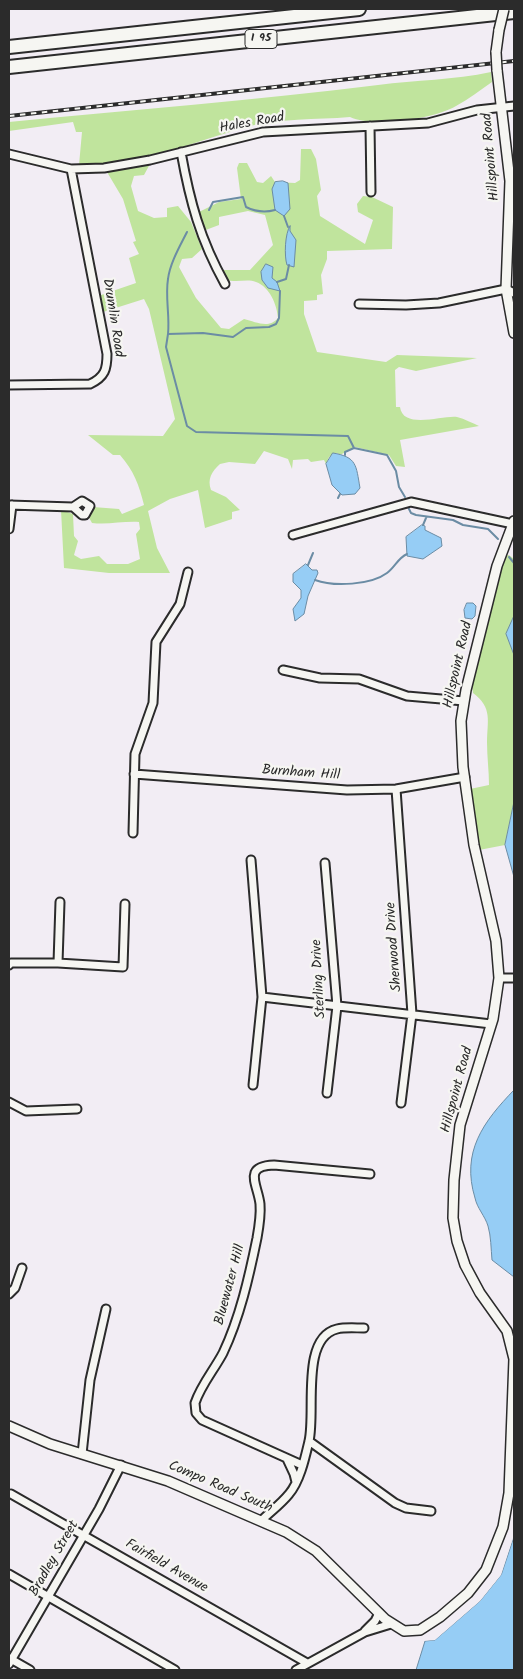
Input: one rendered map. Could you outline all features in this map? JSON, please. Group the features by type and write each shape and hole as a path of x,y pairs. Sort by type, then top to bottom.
{"highway":[{"name":"I 95","path":"9,47 360,9"},
{"name":"I 95","path":"9,67 514,12"}],"street":[{"name":"Hillspoint Road","path":"504,9 496,52 512,176 510,291 514,333"},
{"name":"Hales Road","path":"9,154 72,168 123,166 263,132 428,123 477,110 514,106"},
{"path":"370,126 371,192"},
{"path":"181,152 188,191 200,235 224,284"},
{"name":"Drumlin Road","path":"9,385 90,384 99,380 105,373 107,354 72,168"},
{"path":"359,304 406,305 439,303 510,291"},
{"path":"293,534 411,502 514,523"},
{"path":"9,529 10,505 73,507"},
{"name":"Hillspoint Road","path":"392,1624 404,1631 420,1630 440,1617 468,1593 480,1579 491,1559 507,1507 514,1378 512,1342 507,1331 480,1294 465,1265 457,1241 453,1208 460,1125 491,1024 499,978 496,941 475,852 464,777 461,738 464,701 499,561 514,523"},
{"path":"133,833 135,754 153,703 154,655 157,637 180,604 188,572"},
{"path":"283,670 320,678 359,679 407,696 464,701"},
{"name":"Burnham Hill","path":"134,774 347,790 396,789 464,777"},
{"name":"Sherwood Drive","path":"396,789 412,1014 401,1103"},
{"path":"250,860 262,997 253,1085"},
{"name":"Sterling Drive","path":"325,863 337,1006 327,1093"},
{"path":"58,963 60,902"},
{"path":"9,965 11,963 58,963 123,967 125,904"},
{"path":"499,978 514,978"},
{"path":"262,997 491,1024"},
{"path":"9,1102 26,1111 77,1109"},
{"name":"Bluewater Hill","path":"302,1465 202,1420 195,1408 197,1398 222,1353 243,1301 260,1220 260,1203 254,1174 264,1166 274,1165 370,1174"},
{"path":"9,1294 14,1288 22,1268"},
{"path":"82,1454 90,1380 106,1309"},
{"path":"261,1521 288,1495 296,1482 302,1465 312,1423 313,1362 317,1346 325,1335 337,1329 364,1328"},
{"name":"Compo Road South","path":"9,1426 82,1454 168,1481 295,1537 316,1551 392,1624"},
{"path":"309,1441 395,1504 406,1508 431,1511"},
{"path":"287,1459 296,1482"},
{"name":"Bradley Street","path":"10,1661 84,1534 121,1465"},
{"name":"Fairfield Avenue","path":"11,1494 307,1663"},
{"path":"9,1574 175,1670"},
{"path":"365,1632 375,1622 379,1613"},
{"path":"296,1670 365,1632 392,1624"},
{"path":"10,1661 30,1670"}],"green space":[{"path":"491,72 492,82 456,106 433,115 388,122 373,122 350,117 271,122 246,127 143,158 122,162 79,165 82,132 76,132 73,122 9,131 9,122 286,95"},
{"path":"301,149 311,149 316,159 321,190 317,196 320,216 365,244 373,220 358,212 357,204 363,196 372,197 393,207 392,249 327,251 327,259 321,275 323,294 317,295 317,300 304,301 304,314 317,352 386,362 397,355 477,358 416,371 399,367 395,370 396,407 400,407 403,414 408,418 416,420 457,417 479,426 400,440 405,467 396,466 389,455 355,447 340,455 337,453 329,457 326,464 324,460 311,462 308,459 293,460 292,469 288,459 264,451 255,464 229,462 220,464 211,476 210,486 211,490 226,497 240,510 232,512 232,519 205,528 198,490 170,499 148,511 157,548 170,573 109,573 64,568 61,510 73,514 74,536 78,541 74,555 81,559 99,556 107,564 128,564 140,559 136,534 140,529 139,522 92,523 87,514 93,507 119,509 122,514 144,505 135,478 125,461 120,455 113,455 88,435 163,436 175,419 149,309 144,299 103,312 101,295 136,283 129,258 139,254 133,242 136,241 123,199 107,172 150,164 144,175 134,176 131,186 138,211 154,218 167,217 167,208 178,206 191,222 202,249 192,258 182,259 179,267 196,298 221,328 229,329 244,319 266,324 278,318 269,292 261,284 252,281 225,279 223,270 250,270 273,245 265,215 248,211 219,217 219,225 203,231 197,213 219,202 241,199 237,168 239,163 247,163 257,182 263,183 271,176 275,182 295,183 300,180"},
{"path":"509,555 514,559 514,616 507,634 514,655 514,802 505,845 479,850 470,789 489,785 488,715 484,704 473,693 472,685 505,556"}],"water":[{"path":"283,181 288,183 290,209 284,216 275,210 272,189 275,182"},
{"path":"290,226 290,231 296,240 294,267 287,265 286,256 286,239"},
{"path":"266,264 273,267 272,278 277,282 280,291 268,288 262,280 261,272"},
{"path":"333,453 347,457 354,463 360,488 355,494 342,495 332,485 326,464"},
{"path":"422,525 425,526 425,530 441,538 442,546 423,559 407,556 406,537"},
{"path":"306,564 312,570 317,570 318,573 308,596 304,614 295,621 293,609 301,598 301,590 293,582 293,574"},
{"path":"467,603 473,603 476,606 475,616 472,619 465,618 464,610"},
{"path":"514,616 514,655 506,634"},
{"path":"514,802 514,877 505,845"},
{"path":"514,1090 514,1277 492,1260 489,1230 487,1222 476,1202 471,1181 471,1166 473,1152 484,1126"},
{"path":"514,1537 514,1670 416,1670 425,1641 435,1640 480,1601 501,1575"}],"pier":[{"path":"514,1535 501,1575 480,1601 435,1640 423,1641 434,1638 478,1599 498,1573"}],"waterway":[{"path":"209,210 213,202 243,197 246,207 250,209 264,212 275,210"},
{"path":"284,216 288,227"},
{"path":"168,334 167,286 169,273 187,232"},
{"path":"277,282 286,279 289,265"},
{"path":"280,291 279,318 276,324 269,327 246,328 233,337 203,333 168,334 166,347 187,426 196,432 348,436 354,448 387,455 396,471 399,487 405,497"},
{"path":"345,455 345,452 354,448"},
{"path":"338,498 340,494"},
{"path":"408,507 411,513 416,515 453,520 463,525 488,529 498,539"},
{"path":"423,525 426,518"},
{"path":"308,565 313,553"},
{"path":"315,580 332,584 352,584 372,580 387,573 407,554"},
{"path":"509,557 514,563"}],"railway":[{"path":"9,116 514,61"}]}
